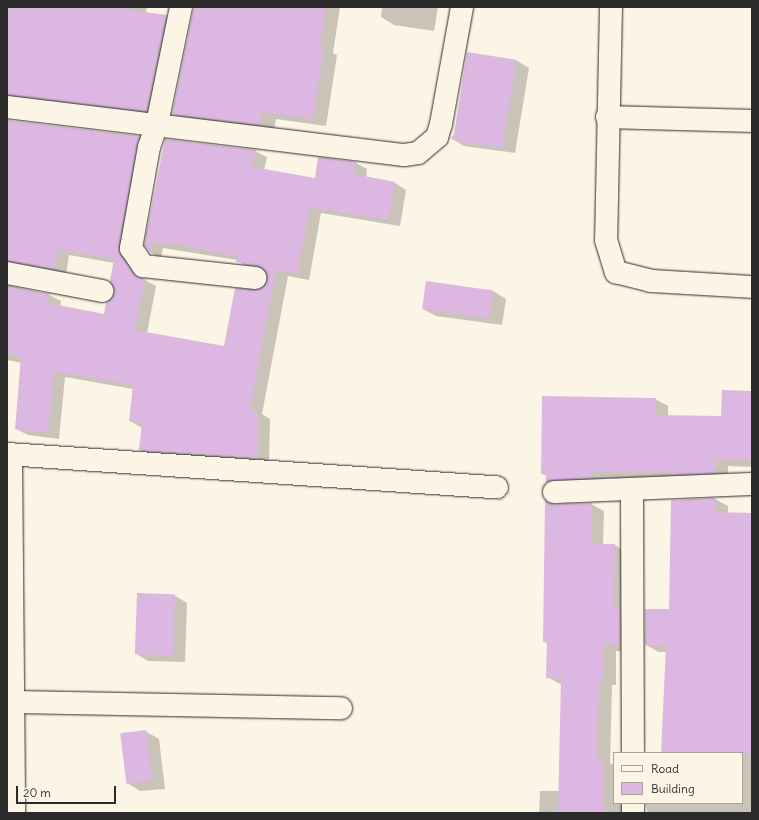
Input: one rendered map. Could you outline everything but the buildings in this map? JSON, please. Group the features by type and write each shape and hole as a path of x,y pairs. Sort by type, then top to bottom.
{"street":[{"path":"181,7 157,124 149,146 130,248 135,257 143,266 255,278"},
{"path":"7,107 404,155 418,153 437,137 441,124 463,14 462,7"},
{"path":"611,7 607,117 606,240 616,272 651,281 752,287"},
{"path":"607,117 752,120"},
{"path":"7,273 102,291"},
{"path":"14,813 15,702 9,454 497,487"},
{"path":"554,492 752,484"},
{"path":"632,490 633,752"},
{"path":"15,702 341,708"}]}
